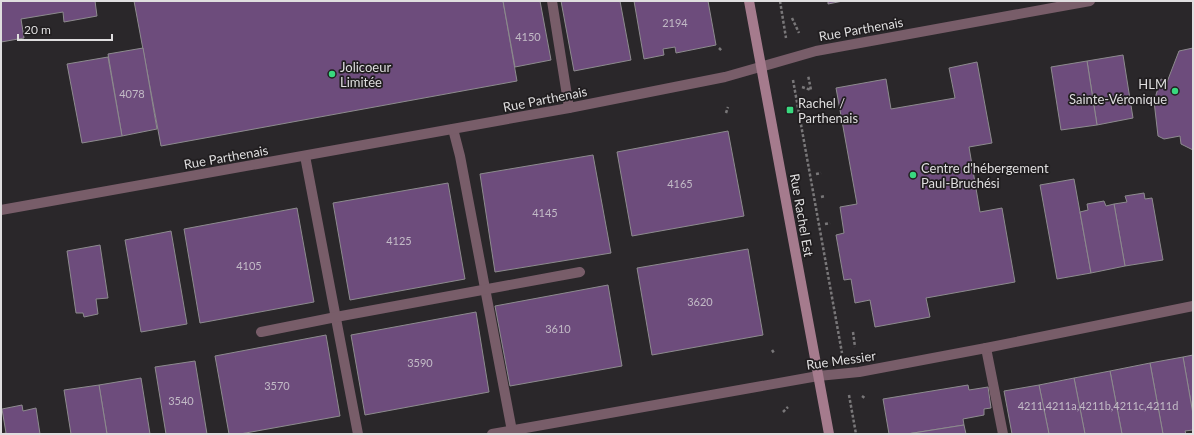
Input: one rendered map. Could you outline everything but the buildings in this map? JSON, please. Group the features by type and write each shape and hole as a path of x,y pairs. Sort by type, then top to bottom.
{"main road":[{"name":"Rue Rachel Est","path":"749,1 829,434"}],"street":[{"path":"552,1 569,108"},
{"name":"Rue Parthenais","path":"1,210 569,108 725,77 816,51 1090,1"},
{"path":"453,129 460,156 512,431"},
{"path":"305,156 358,434"},
{"path":"261,332 580,272"},
{"name":"Rue Messier","path":"492,434 818,376 859,372 1193,306"},
{"path":"986,348 1003,434"}],"path":[{"name":"Rue Rachel Est","path":"780,1 856,434"},
{"path":"792,18 800,36"},
{"path":"802,87 812,90 807,70"},
{"path":"726,113 728,106"},
{"path":"816,174 821,173"},
{"path":"821,197 825,196"},
{"path":"825,224 830,223"},
{"path":"853,332 855,347"},
{"path":"862,396 866,399"},
{"path":"782,412 788,407"}],"place":[{"name":"Jolicoeur Limitée","path":"332,74"},
{"name":"HLM Sainte-Véronique","path":"1175,91"},
{"name":"Rachel / Parthenais","path":"790,110"},
{"name":"Centre d'hébergement Paul-Bruchési","path":"913,175"}]}
